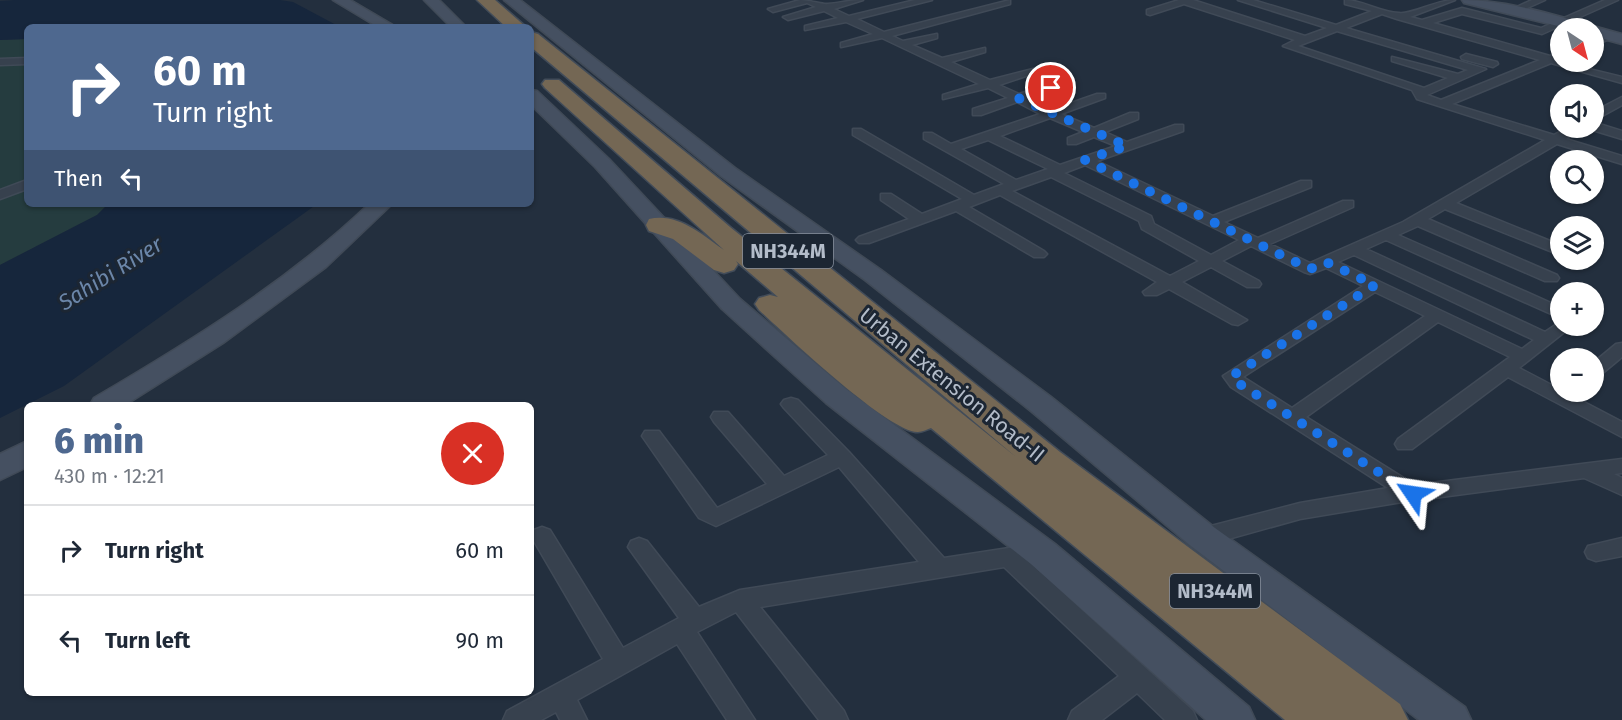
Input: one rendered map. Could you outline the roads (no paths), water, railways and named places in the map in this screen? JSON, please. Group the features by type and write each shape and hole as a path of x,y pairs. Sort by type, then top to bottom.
{"highway":[{"path":"476,7 511,24"},
{"name":"Urban Extension Road-II","path":"534,41 1047,462 1383,720"},
{"name":"Urban Extension Road-II","path":"534,68 720,233 967,438 1322,720"},
{"path":"728,172 783,228 972,373 1016,416 1047,462"},
{"path":"659,225 683,233 704,247 862,384 935,429 967,438"}],"street":[{"path":"340,0 384,24"},
{"path":"431,0 456,24"},
{"path":"511,0 728,172 873,275 1041,404 1203,537 1451,720"},
{"path":"773,9 810,0 1050,114 1127,146"},
{"path":"788,17 858,0"},
{"path":"808,28 927,0"},
{"path":"1212,0 1341,42"},
{"path":"1243,0 1478,70"},
{"path":"1271,0 1493,64"},
{"path":"1400,16 1450,0"},
{"path":"1469,0 1550,20"},
{"path":"1513,11 1540,0"},
{"path":"1572,18 1613,0"},
{"path":"1150,12 1186,1 1443,84"},
{"path":"1347,1 1524,52 1550,56"},
{"path":"845,45 1007,2"},
{"path":"1382,11 1288,46 1416,88 1421,93 1421,97 1622,160"},
{"path":"1424,23 1462,11 1539,31"},
{"path":"1367,16 1511,57"},
{"path":"1505,46 1550,27"},
{"path":"1604,34 1619,37"},
{"path":"902,44 933,36"},
{"path":"1604,40 1619,37"},
{"path":"941,62 981,50"},
{"path":"1421,93 1524,52"},
{"path":"1387,56 1459,78"},
{"path":"1442,104 1550,59"},
{"path":"0,62 24,61"},
{"path":"947,97 1037,69"},
{"path":"1599,72 1622,80"},
{"path":"977,112 1067,82"},
{"path":"952,148 1101,96"},
{"path":"534,98 602,163 731,304 836,396 1043,554 1235,720"},
{"path":"1604,111 1622,100"},
{"path":"1607,109 1622,113"},
{"path":"1072,141 1134,116"},
{"path":"864,240 1179,128"},
{"path":"1604,129 1622,135"},
{"path":"857,132 973,200"},
{"path":"989,135 1146,219 1147,226 1253,284"},
{"path":"928,136 952,148 1008,188 1238,320"},
{"path":"1085,160 1310,269 1417,220 1555,139"},
{"path":"1212,222 1306,184"},
{"path":"0,195 24,185"},
{"path":"886,197 921,220"},
{"path":"1151,292 1210,261 1348,204"},
{"path":"1445,204 1550,246"},
{"path":"958,206 1039,254"},
{"path":"109,402 243,318 316,263 378,207"},
{"path":"1417,220 1551,278"},
{"path":"1386,235 1550,309"},
{"path":"1353,249 1546,339"},
{"path":"1326,262 1523,356"},
{"path":"1375,285 1232,376 1238,383 1413,494"},
{"path":"1293,417 1437,315"},
{"path":"1406,444 1550,336"},
{"path":"1604,363 1622,348"},
{"path":"1506,368 1550,388"},
{"path":"1578,402 1620,427"},
{"path":"791,404 842,457 940,570"},
{"path":"721,417 782,487"},
{"path":"652,436 711,516 722,517 842,457"},
{"path":"0,469 24,454"},
{"path":"1203,537 1300,511 1622,466"},
{"path":"1587,471 1622,487"},
{"path":"542,536 619,664"},
{"path":"639,547 688,625 742,720"},
{"path":"1596,552 1622,547"},
{"path":"516,720 544,698 619,664 688,625 740,600 940,570 1009,557 1043,554"},
{"path":"1009,557 1184,720"},
{"path":"740,600 835,720"},
{"path":"1080,720 1137,677"},
{"path":"544,698 574,720"}],"water":[{"path":"280,0 293,2 334,24 24,24 24,39 0,40 0,1"},
{"name":"Sahibi River","path":"105,207 313,207 64,386 32,402 24,402 24,406 0,418 0,265 97,215"}]}
